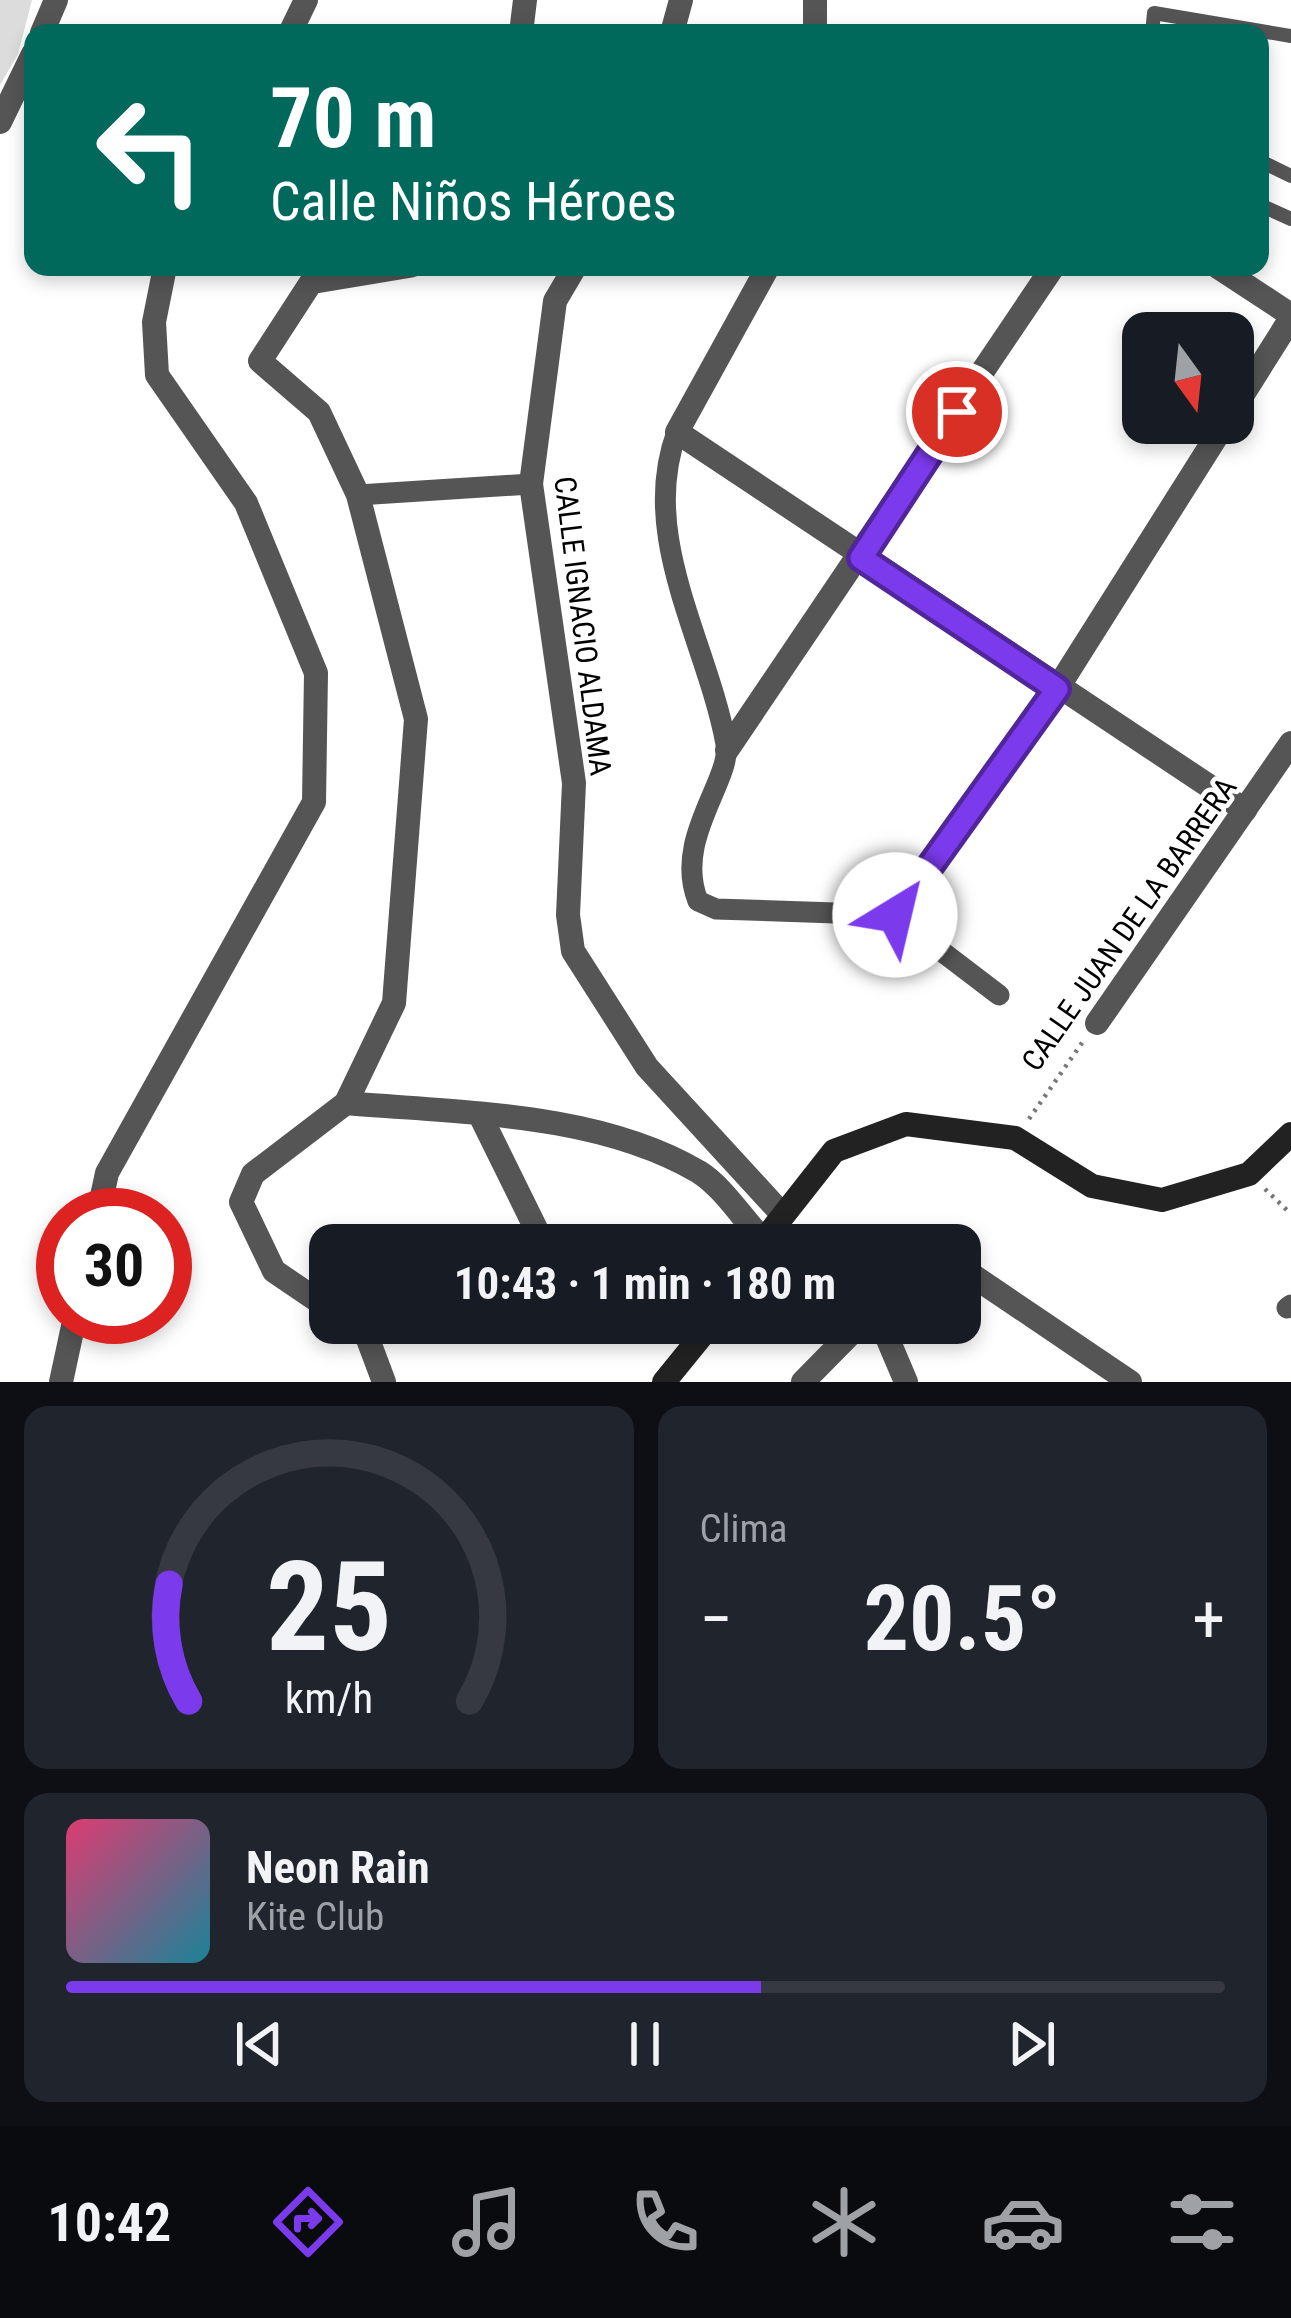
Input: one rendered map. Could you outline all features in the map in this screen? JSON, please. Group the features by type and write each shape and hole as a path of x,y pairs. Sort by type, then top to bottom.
{"main road":[{"path":"774,1224 834,1150 907,1124 1015,1138 1092,1186 1162,1200 1249,1174 1291,1134"},
{"path":"664,1382 695,1344"}],"street":[{"path":"0,122 24,73"},
{"path":"104,1188 107,1173 314,802 316,673 245,503 157,375 154,322 163,276"},
{"path":"309,1295 274,1271 242,1202 253,1174 346,1103 394,1003 416,718 358,495 319,412 260,361 310,284 322,276"},
{"path":"310,284 358,276"},
{"name":"CALLE IGNACIO ALDAMA","path":"570,276 555,301 531,484 574,783 568,915 573,951 647,1067 781,1214"},
{"path":"728,750 663,519 665,464 677,432 763,276"},
{"path":"999,994 895,915 716,909 698,902 689,880 702,810 728,750 1047,276"},
{"path":"1232,276 1291,316 1254,376"},
{"path":"677,432 1245,810"},
{"path":"895,915 1057,689 1212,444"},
{"path":"358,495 531,484"},
{"name":"CALLE JUAN DE LA BARRERA","path":"1097,1023 1291,743"},
{"path":"346,1103 479,1115 620,1137 702,1174 745,1224"},
{"path":"479,1115 534,1224"},
{"path":"981,1281 1130,1382"},
{"path":"61,1382 69,1344"},
{"path":"370,1344 384,1382"},
{"path":"803,1382 840,1344"},
{"path":"890,1344 906,1382"}],"lane":[{"path":"1153,24 1154,13 1220,24"}],"path":[{"name":"CALLE JUAN DE LA BARRERA","path":"1015,1138 1097,1023"},
{"path":"1249,1174 1291,1214"}],"shaded area":[{"path":"0,0 32,0 18,54 0,85"}],"route":[{"path":"895,915 1057,689 861,558 957,412"}]}
